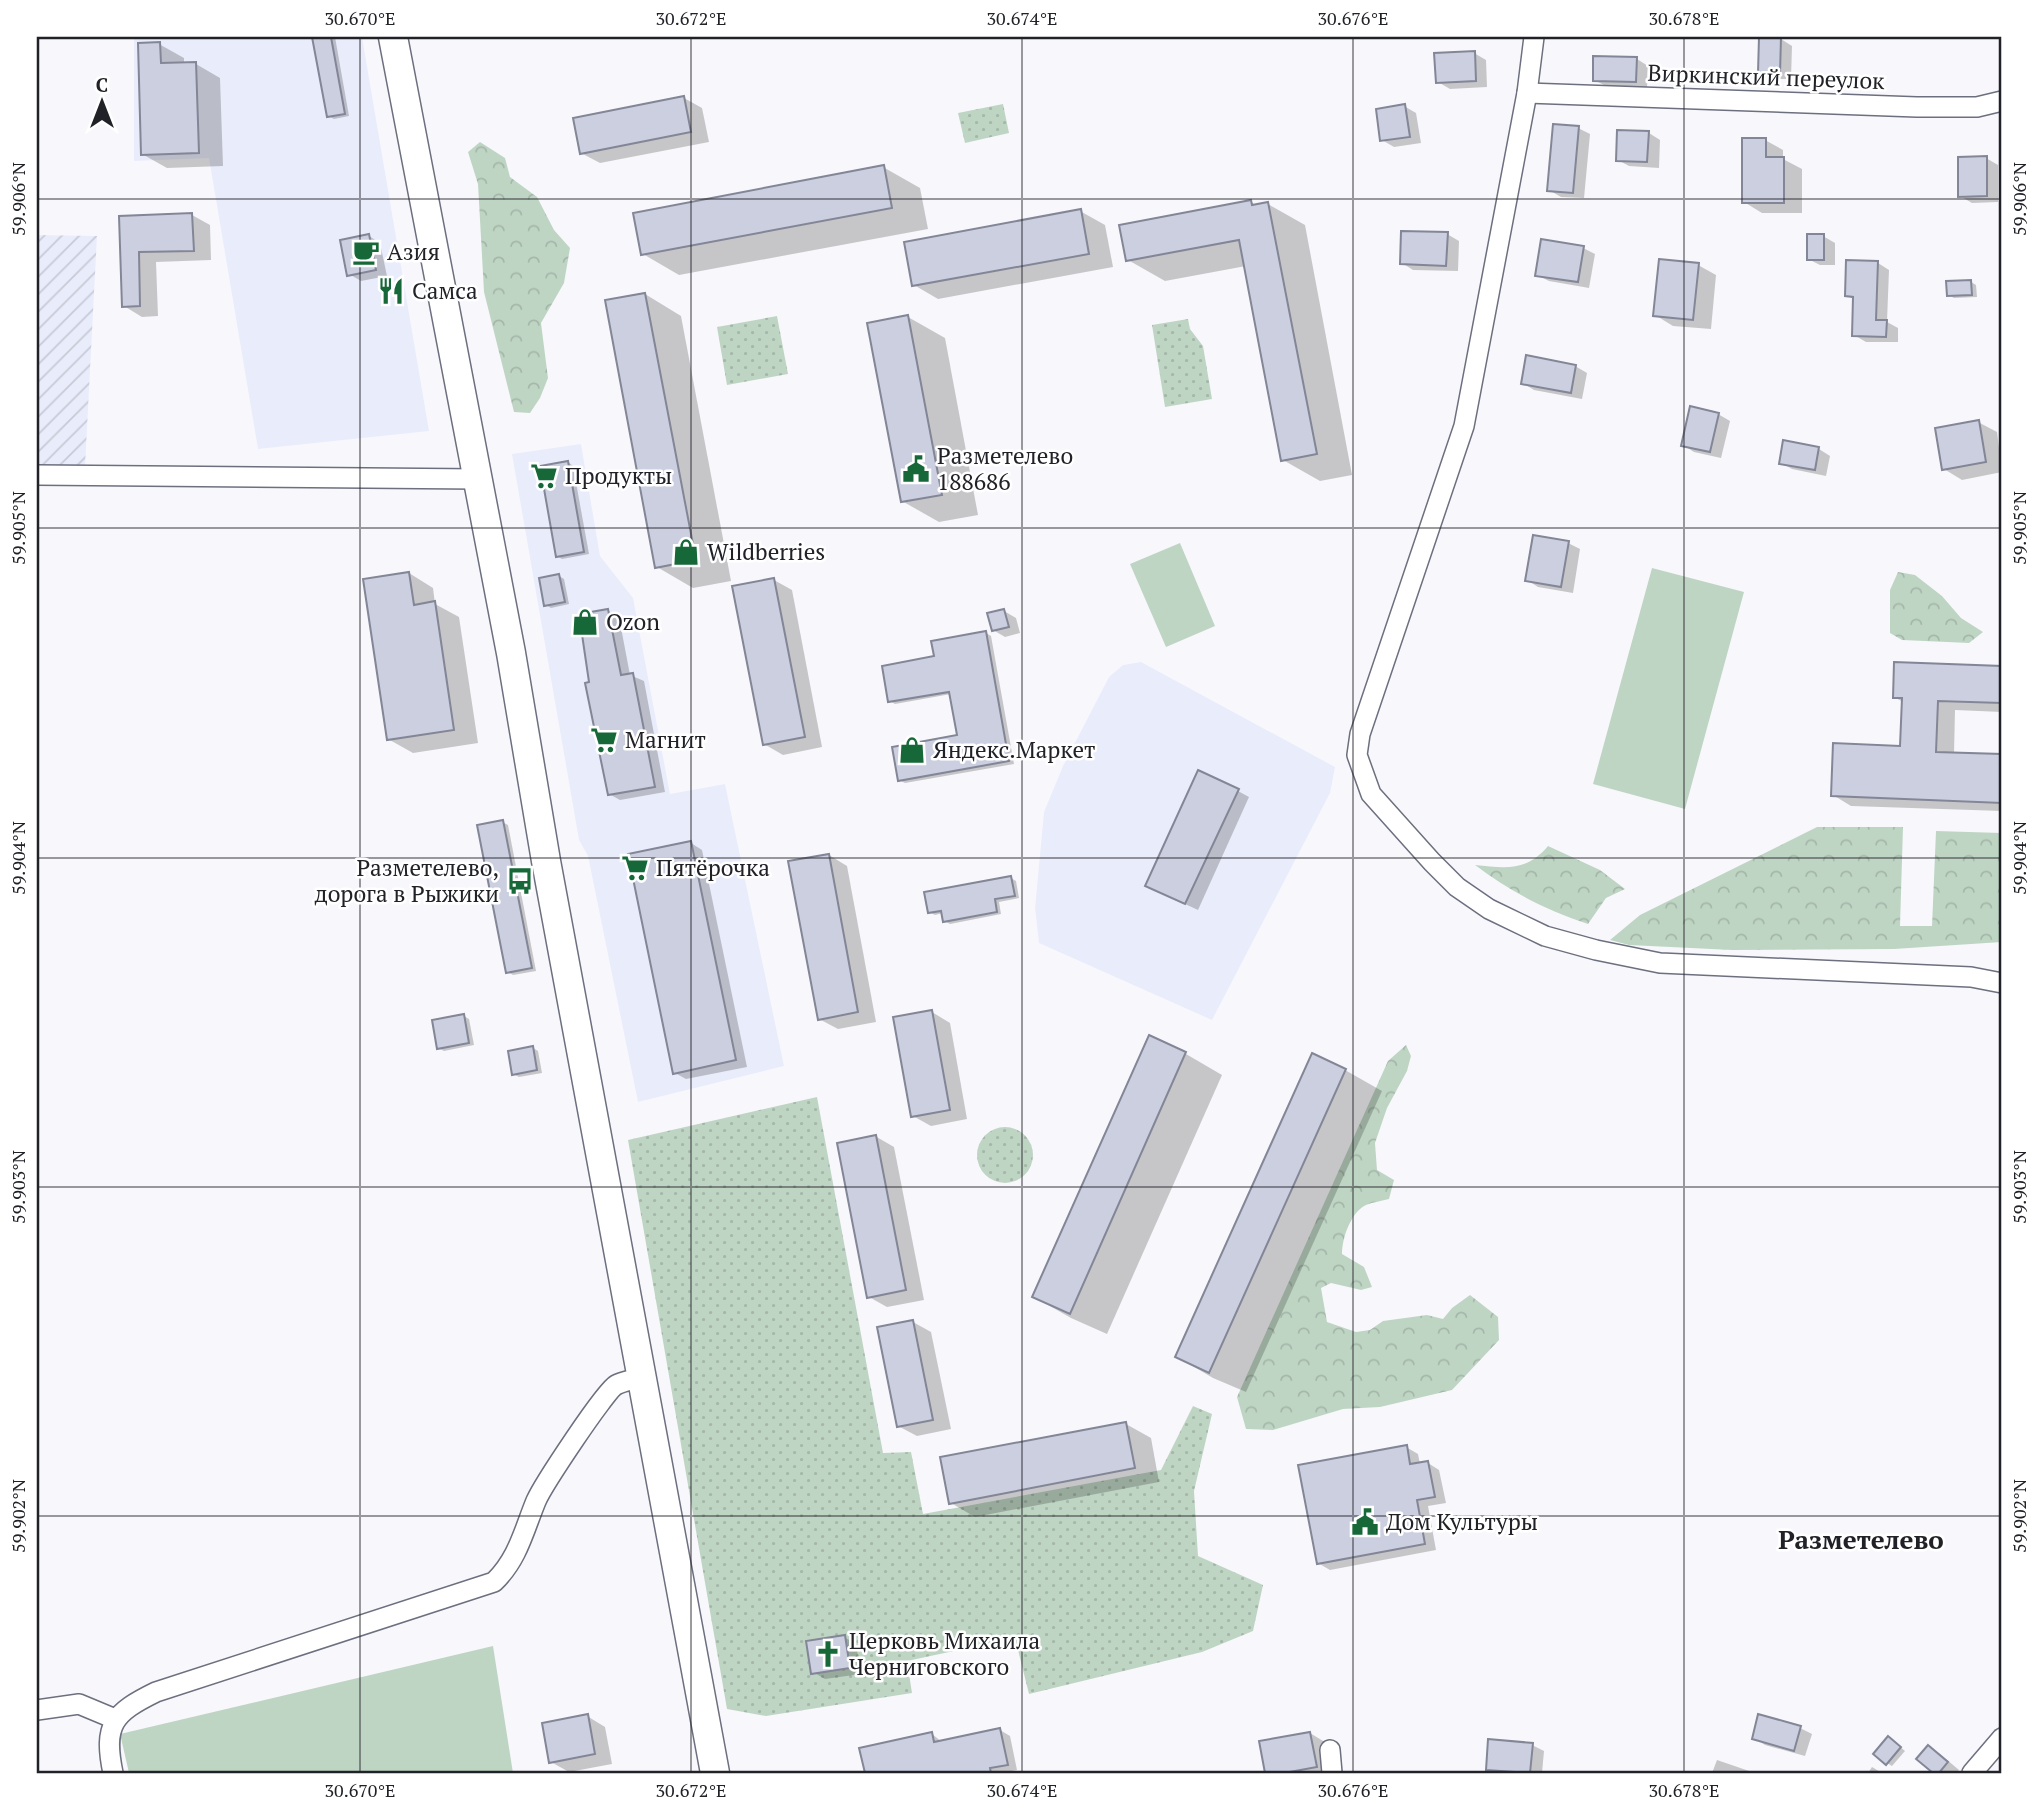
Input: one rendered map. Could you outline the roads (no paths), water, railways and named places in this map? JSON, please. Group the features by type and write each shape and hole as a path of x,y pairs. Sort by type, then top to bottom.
{"main road":[{"path":"393,37 478,480 715,1773"}],"street":[{"path":"1534,37 1527,93 1464,426 1360,734 1357,755 1371,794 1458,887 1489,909 1545,936 1660,963 1971,978 2002,983"},
{"name":"Виркинский переулок","path":"1527,93 1917,107 1977,107 2002,101"},
{"path":"37,475 478,480"},
{"path":"113,1773 108,1748 115,1719 130,1705 156,1692 494,1582 506,1570 517,1552 537,1499 557,1464 614,1386 642,1377"},
{"path":"37,1710 79,1704 115,1719"},
{"path":"1972,1773 2002,1738"},
{"path":"1330,1750 1332,1773"}],"place":[{"name":"Азия","path":"366,252"},
{"name":"Самса","path":"391,291"},
{"name":"Разметелево 188686","path":"916,469"},
{"name":"Продукты","path":"544,476"},
{"name":"Wildberries","path":"686,552"},
{"name":"Ozon","path":"585,622"},
{"name":"Магнит","path":"604,740"},
{"name":"Яндекс.Маркет","path":"912,750"},
{"name":"Пятёрочка","path":"635,868"},
{"name":"Разметелево, дорога в Рыжики","path":"520,881"},
{"name":"Дом Культуры","path":"1365,1522"},
{"name":"Церковь Михаила Черниговского","path":"828,1654"}],"district":[{"name":"Разметелево","path":"1861,1540"}]}
